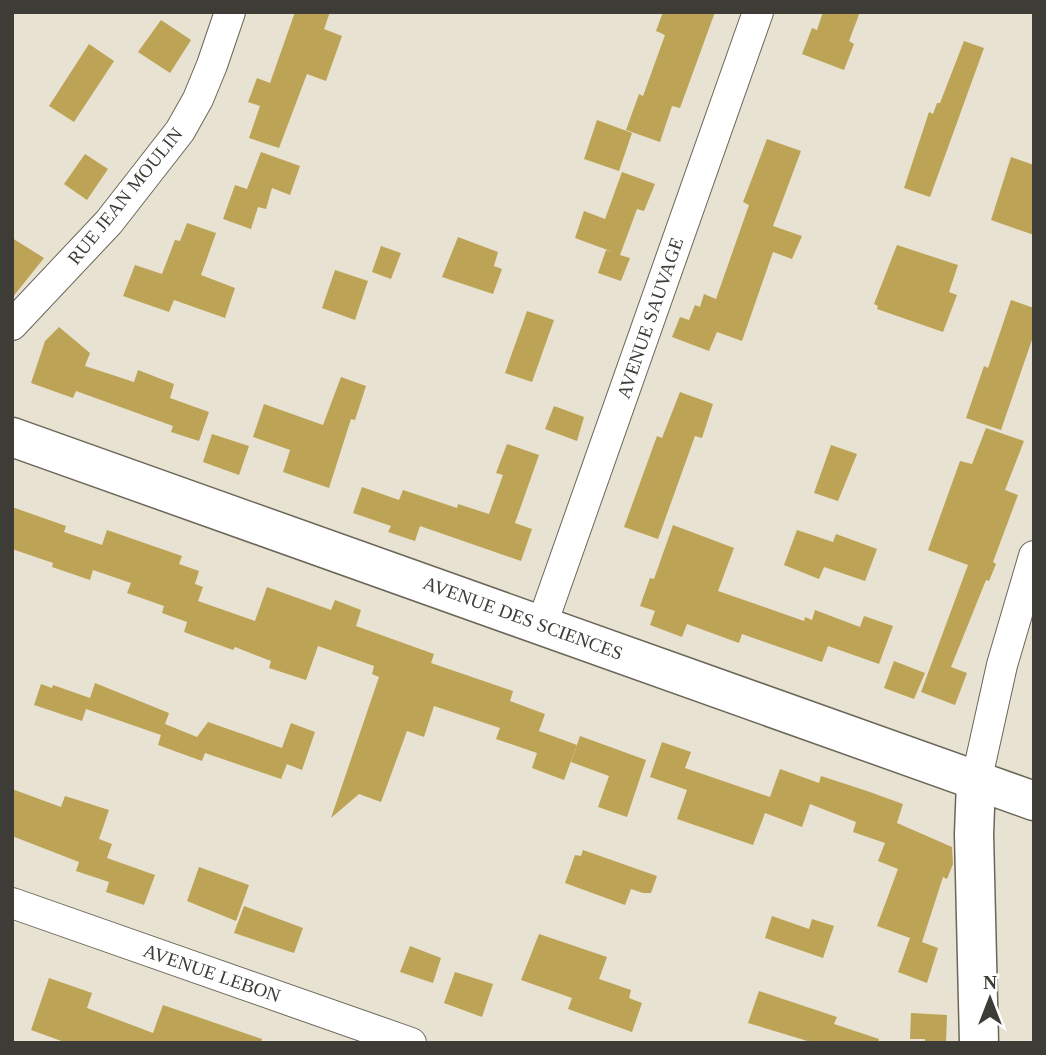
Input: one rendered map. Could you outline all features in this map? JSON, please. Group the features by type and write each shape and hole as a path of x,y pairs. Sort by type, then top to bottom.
{"street":[{"name":"RUE JEAN MOULIN","path":"12,325 109,222 180,131 208,76 230,12"},
{"name":"AVENUE SAUVAGE","path":"542,624 758,12"},
{"name":"AVENUE DES SCIENCES","path":"12,437 1034,801"},
{"path":"979,1043 974,834 976,782 1002,665 1034,556"},
{"name":"AVENUE LEBON","path":"12,903 411,1043"}],"building":[{"path":"295,12 330,12 324,29 342,36 326,81 307,74 279,148 249,138 260,106 248,102 257,78 270,83"},
{"path":"663,12 715,12 680,108 672,106 660,142 626,130 639,94 643,96 665,35 656,31"},
{"path":"823,12 860,12 849,41 854,44 844,70 802,54 812,28 817,30"},
{"path":"161,20 191,40 170,73 138,52"},
{"path":"964,41 984,48 930,197 904,188 929,112 933,114 937,103 940,103"},
{"path":"89,44 114,61 74,122 49,106"},
{"path":"597,120 632,133 619,171 584,159"},
{"path":"767,139 801,151 773,226 802,236 792,259 773,252 742,341 717,332 709,351 672,337 680,317 689,320 695,305 700,307 704,294 716,299 749,205 743,202"},
{"path":"261,152 300,166 290,195 272,188 266,209 258,207 251,229 223,219 235,185 247,189"},
{"path":"85,154 108,169 87,200 64,184"},
{"path":"1011,157 1034,165 1034,235 991,220"},
{"path":"622,172 655,184 644,211 637,209 620,255 630,258 621,281 598,273 606,250 613,252 575,238 584,211 605,219"},
{"path":"187,223 216,233 201,275 235,288 225,318 174,300 169,312 123,296 135,265 162,274 175,240 180,241"},
{"path":"458,237 498,252 494,266 502,269 493,294 442,277"},
{"path":"12,238 44,258 12,298"},
{"path":"897,245 958,265 949,292 957,295 943,332 877,309 878,306 874,304"},
{"path":"381,246 401,253 391,279 372,272"},
{"path":"335,270 368,281 355,320 322,308"},
{"path":"1011,300 1034,308 1034,334 1001,430 966,418 984,366 988,368"},
{"path":"527,311 554,320 532,382 505,373"},
{"path":"59,327 90,353 85,366 134,382 138,370 174,384 170,398 209,412 199,441 171,432 173,426 76,391 73,398 31,383 45,341"},
{"path":"341,377 366,386 355,420 351,419 329,488 283,472 290,450 253,437 264,404 323,425"},
{"path":"680,392 713,404 702,438 695,436 658,539 624,527 657,436 662,438"},
{"path":"554,406 584,417 577,441 545,429"},
{"path":"986,428 1024,441 1005,490 1018,495 993,562 996,564 989,581 986,580 951,667 967,673 955,705 921,692 968,565 928,550 960,461 972,464"},
{"path":"212,434 249,446 239,475 203,462"},
{"path":"507,444 539,455 515,523 532,529 521,561 420,526 415,541 388,532 391,526 353,513 362,487 399,500 403,490 457,508 458,504 489,514 503,475 496,473"},
{"path":"831,445 857,454 838,501 814,493"},
{"path":"12,507 66,526 64,532 102,545 107,530 182,556 179,564 199,571 195,584 203,587 198,601 255,621 267,587 331,610 335,600 361,610 356,626 434,654 431,663 513,691 510,701 545,714 539,731 577,745 564,780 532,768 537,753 496,739 500,728 434,706 424,737 407,731 381,802 359,794 331,818 379,677 372,674 374,666 318,646 306,680 269,668 271,661 184,632 187,622 162,613 164,606 127,593 131,583 93,570 90,580 52,567 53,563 12,549"},
{"path":"673,525 734,548 718,591 804,621 805,617 812,620 815,610 860,627 864,616 893,626 879,664 828,646 822,662 742,634 739,643 687,624 682,637 650,625 655,611 640,606 650,578 654,579"},
{"path":"797,530 833,542 836,534 877,549 865,581 824,567 819,579 784,565"},
{"path":"894,661 925,673 914,699 884,688"},
{"path":"95,683 169,713 165,724 197,737 208,722 282,748 291,723 315,732 302,770 287,764 281,779 205,753 202,761 158,745 161,735 86,709 82,721 34,705 41,684 52,688 53,685 90,698"},
{"path":"580,736 646,760 627,817 598,807 609,776 571,762"},
{"path":"662,742 691,752 685,768 770,797 780,769 819,783 821,776 903,804 897,823 952,847 953,864 947,879 943,877 922,942 938,948 927,983 898,972 910,938 877,926 898,869 878,861 885,843 853,832 856,822 810,804 802,827 765,813 753,845 677,819 687,790 650,777"},
{"path":"12,789 61,807 65,796 109,810 99,839 112,844 107,858 155,875 144,905 106,892 109,882 76,871 79,862 12,836"},
{"path":"583,850 657,876 651,893 631,889 625,905 565,883 575,855 581,856"},
{"path":"199,867 249,885 236,921 187,901"},
{"path":"244,906 303,928 294,953 234,933"},
{"path":"772,916 809,929 812,919 834,926 823,958 765,938"},
{"path":"539,934 607,957 599,979 631,990 629,998 642,1003 632,1032 568,1009 572,998 521,980"},
{"path":"410,946 441,958 433,983 400,972"},
{"path":"455,972 493,984 482,1017 444,1003"},
{"path":"49,978 92,993 87,1008 153,1033 163,1005 262,1039 261,1043 67,1043 31,1030"},
{"path":"759,991 837,1017 834,1024 879,1039 878,1043 814,1043 748,1023"},
{"path":"911,1013 947,1015 946,1043 925,1043 925,1039 910,1039"}]}
